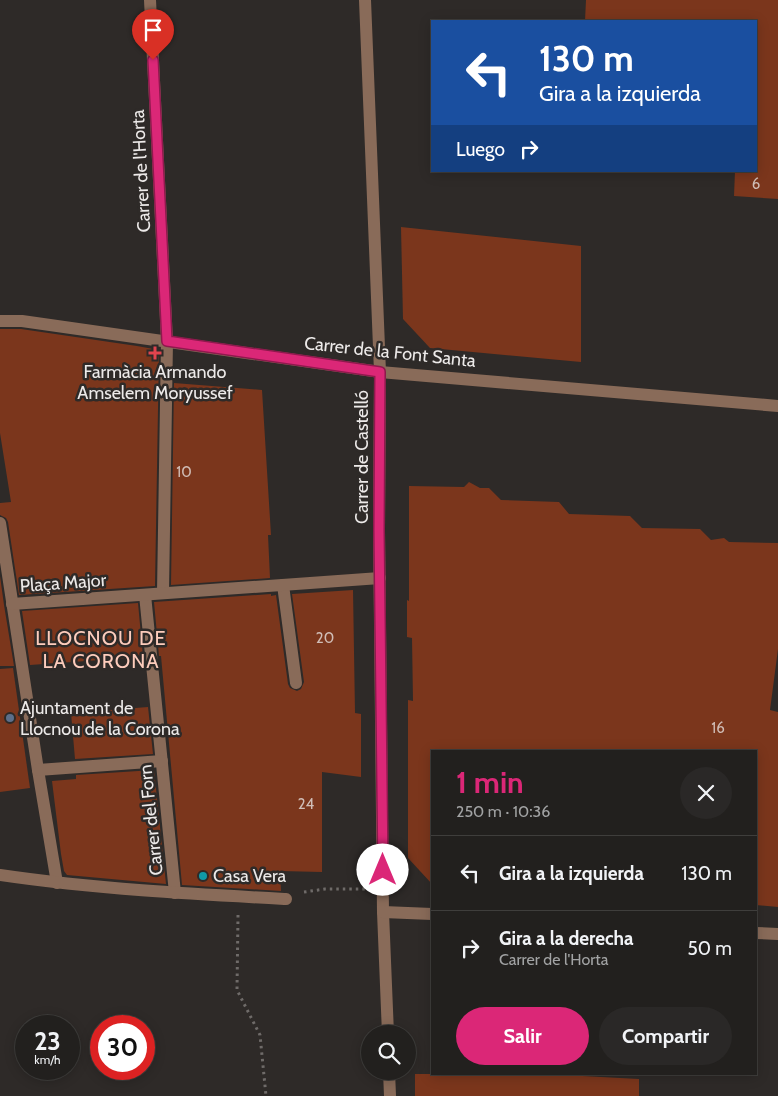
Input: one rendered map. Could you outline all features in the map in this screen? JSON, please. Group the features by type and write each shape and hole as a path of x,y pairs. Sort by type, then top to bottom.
{"street":[{"name":"Carrer de l'Horta","path":"150,0 167,341 164,593"},
{"name":"Carrer de Castelló","path":"365,0 380,372 383,912 388,1025"},
{"name":"Carrer de la Font Santa","path":"0,321 22,321 380,372 778,406"},
{"path":"0,523 12,604"},
{"name":"Plaça Major","path":"57,883 12,604 380,578"},
{"path":"283,585 296,683"},
{"name":"Carrer del Forn","path":"145,594 176,893"},
{"path":"38,770 162,761"},
{"name":"Carrer del Forn","path":"0,875 57,883 176,893 286,899"},
{"path":"383,912 431,914"},
{"path":"757,933 778,934"},
{"path":"389,1080 390,1096"}],"path":[{"path":"286,899 294,893 325,889 383,889"},
{"path":"238,896 237,990 260,1035 266,1096"}],"building":[{"path":"586,0 778,0 778,199 734,196 735,172 757,172 757,20 585,20"},
{"path":"401,227 581,246 581,362 430,348 403,319"},
{"path":"0,329 21,329 159,350 155,586 19,595 8,522 6,518 0,515 0,503 11,502 0,433"},
{"path":"174,383 262,390 271,535 268,535 270,578 171,585"},
{"path":"469,482 480,488 489,488 501,500 559,502 569,514 630,516 642,528 700,529 711,540 724,538 729,542 778,543 778,649 770,710 778,712 778,907 757,905 757,750 431,750 431,883 408,858 408,700 413,701 412,638 407,637 407,600 409,601 409,486 464,487"},
{"path":"0,576 4,605 14,666 0,666"},
{"path":"353,590 355,713 361,714 361,777 322,772 322,872 280,871 281,891 182,885 161,656 159,656 154,602 276,595 288,684 290,688 297,691 301,689 304,682 292,594"},
{"path":"138,603 143,657 30,665 22,611"},
{"path":"13,668 30,788 0,792 0,669"},
{"path":"148,707 153,754 75,759 71,713"},
{"path":"154,770 166,884 67,875 64,871 61,854 52,781 76,779 76,775"},
{"path":"416,1074 564,1075 639,1079 639,1096 415,1096 415,1080"}],"place":[{"name":"Farmàcia Armando Amselem Moryussef","path":"155,353"},
{"name":"Ajuntament de Llocnou de la Corona","path":"10,718"},
{"name":"Casa Vera","path":"203,876"}],"district":[{"name":"LLOCNOU DE LA CORONA","path":"101,650"}],"route":[{"path":"153,60 167,341 380,372 379,530 383,870"}]}
